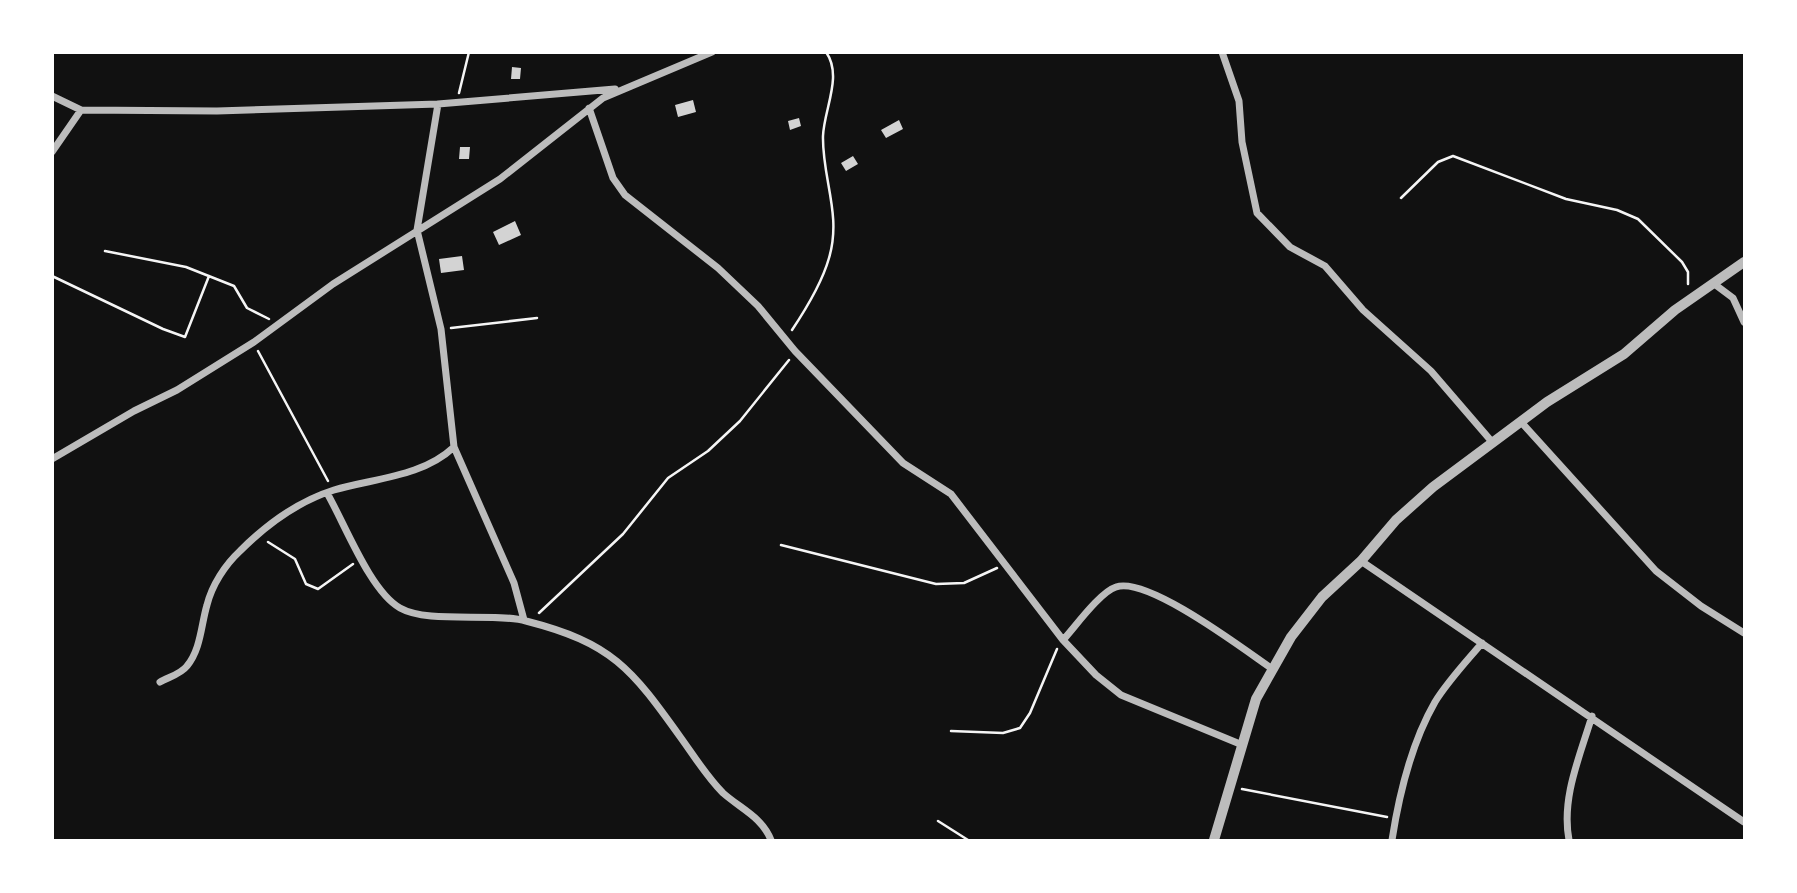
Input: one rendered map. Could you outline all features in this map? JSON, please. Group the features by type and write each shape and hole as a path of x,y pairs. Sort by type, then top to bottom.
{"street":[{"path":"52,459 134,411 177,390 254,342 417,230 500,179 589,108 621,88 712,52"},
{"path":"1222,52 1239,101 1242,142 1257,213 1290,247 1325,266 1363,310 1432,370 1493,443"},
{"path":"52,96 80,110 217,111 457,103 621,88"},
{"path":"438,104 417,230 440,330 454,447 514,583 526,621"},
{"path":"589,108 613,178 625,195 718,268 758,306 795,351 903,463 951,494 1063,640 1096,676 1121,695 1240,744"},
{"path":"52,152 80,110"},
{"path":"1214,841 1240,744 1256,699 1271,668 1322,597 1361,561 1396,520 1433,487 1521,422 1625,354 1675,310 1745,262"},
{"path":"1713,284 1733,298 1745,322"},
{"path":"1521,422 1656,571 1700,606 1745,633"},
{"path":"160,682 186,667 201,634 212,589 239,552 284,514 330,492 415,470 441,459 454,447"},
{"path":"330,492 369,575 399,607 417,613 526,621 589,641 620,662 643,686 709,776 724,793 756,818 771,841"},
{"path":"1361,561 1745,822"},
{"path":"1063,640 1107,591 1129,586 1142,588 1166,599 1271,668"},
{"path":"1392,841 1420,737 1434,704 1482,643"},
{"path":"1569,841 1566,828 1570,788 1592,716"}],"path":[{"path":"457,103 469,52"},
{"path":"787,339 825,270 832,242 835,218 823,158 823,133 834,74 826,52"},
{"path":"1401,198 1438,162 1453,156 1566,199 1617,210 1638,219 1688,272 1689,282 1675,310"},
{"path":"106,251 186,267 234,286 247,308 278,323"},
{"path":"52,276 185,337 209,276"},
{"path":"440,330 537,318"},
{"path":"254,342 330,492"},
{"path":"526,621 623,534 668,478 708,452 740,421 775,381 795,351"},
{"path":"258,536 295,559 306,584 318,589 362,558"},
{"path":"781,545 911,579 949,585 964,583 1006,564"},
{"path":"951,731 1003,733 1020,728 1063,640"},
{"path":"1229,786 1396,819"},
{"path":"938,821 968,841"}],"building":[{"path":"512,67 521,68 520,79 511,79"},
{"path":"693,100 696,112 678,117 675,105"},
{"path":"799,118 801,126 790,130 788,121"},
{"path":"899,120 903,129 886,138 881,130"},
{"path":"460,147 470,147 469,159 459,159"},
{"path":"853,156 858,164 846,171 841,163"},
{"path":"515,221 521,235 499,245 493,232"},
{"path":"462,256 464,270 441,273 439,259"}]}
